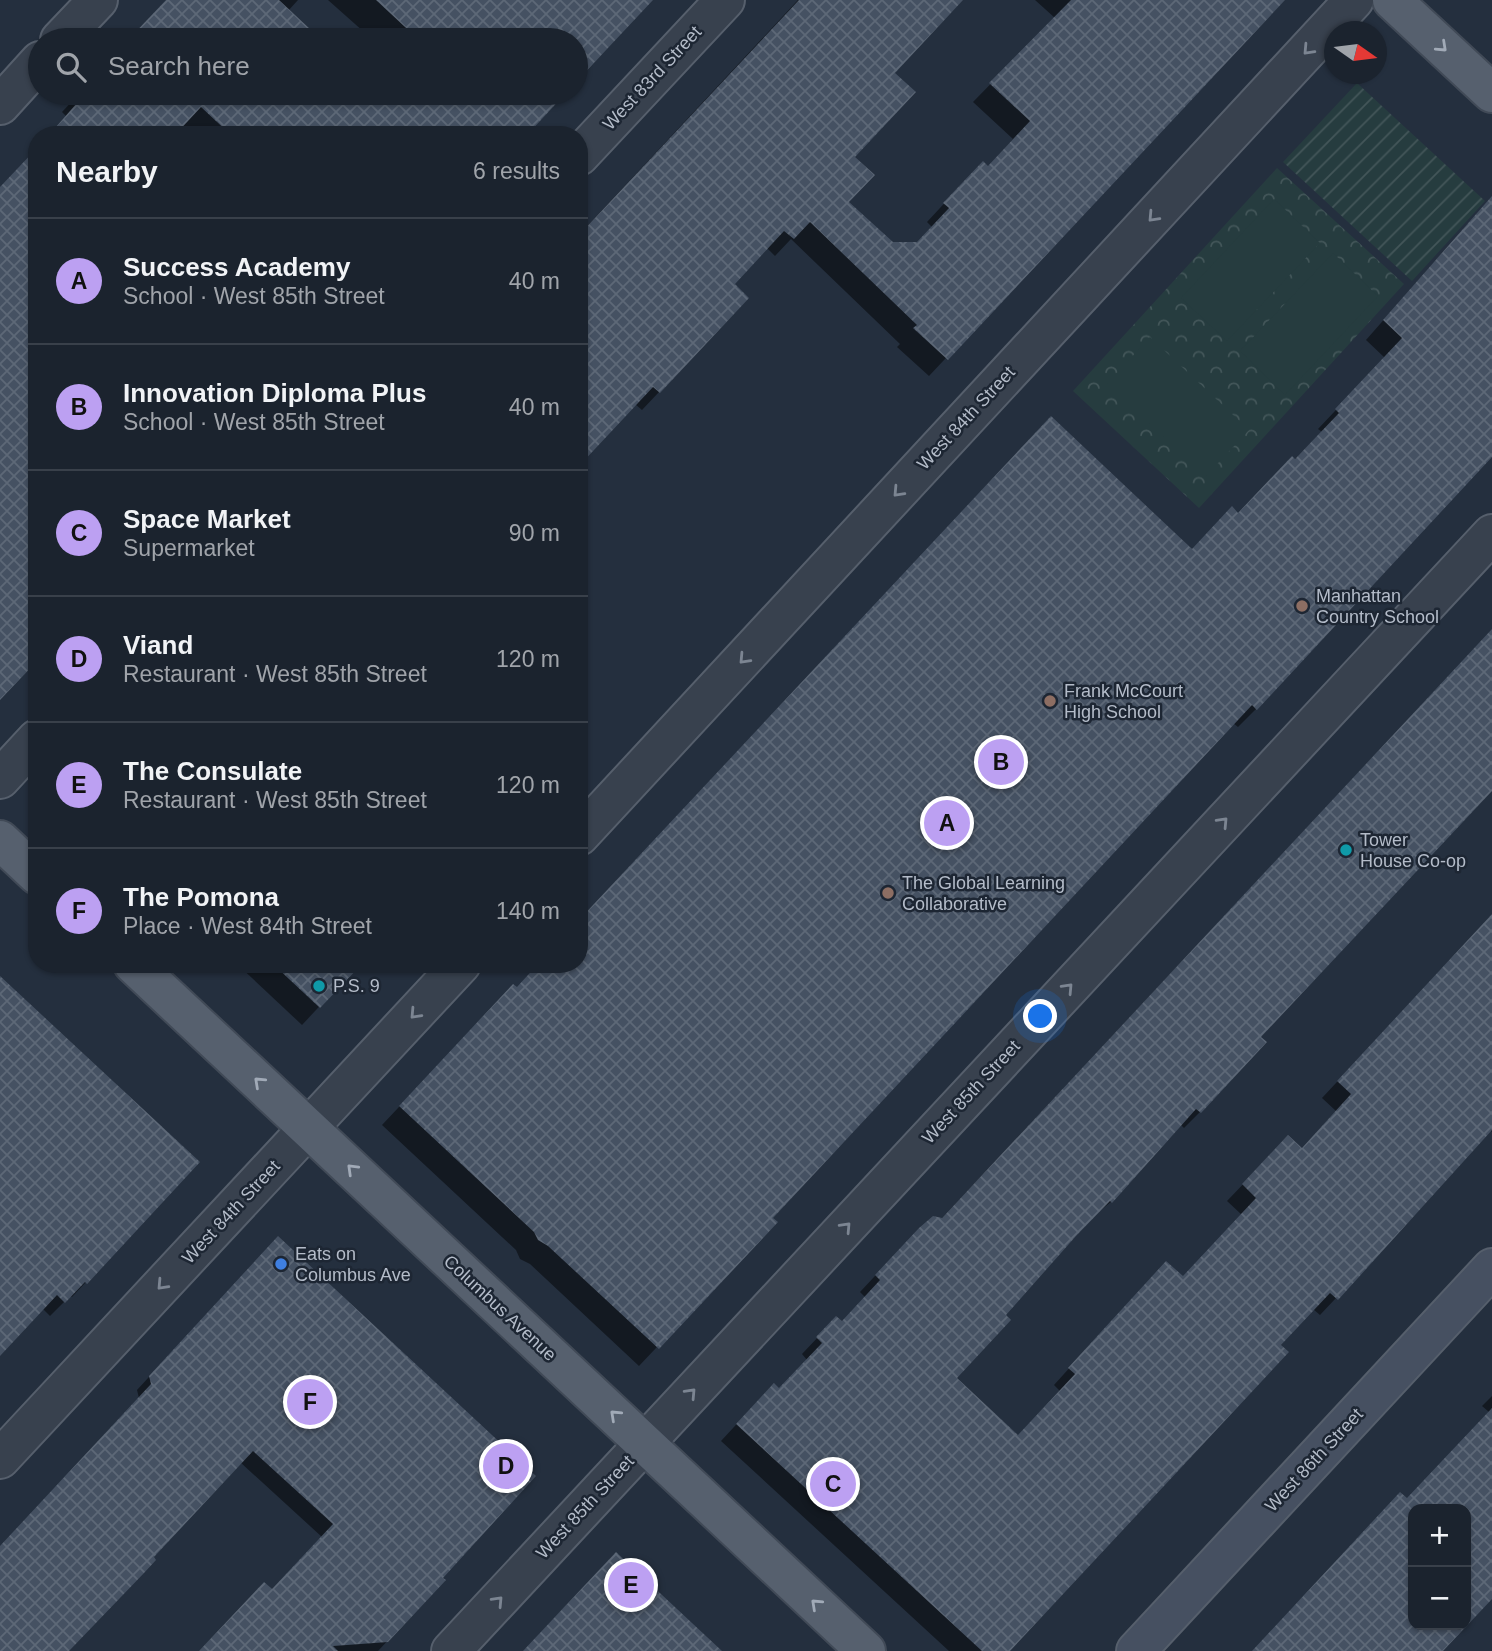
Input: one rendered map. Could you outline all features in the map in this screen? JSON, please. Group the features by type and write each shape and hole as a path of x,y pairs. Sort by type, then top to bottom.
{"main road":[{"path":"1392,0 1492,93"},
{"path":"0,841 28,867"},
{"name":"Columbus Avenue","path":"143,973 866,1651"},
{"name":"West 86th Street","path":"1136,1651 1492,1268"}],"street":[{"path":"71,28 97,0"},
{"name":"West 83rd Street","path":"588,146 725,0"},
{"name":"West 84th Street","path":"588,826 1354,0"},
{"path":"0,105 28,74"},
{"name":"West 85th Street","path":"451,1651 1492,534"},
{"path":"0,779 28,749"},
{"name":"West 84th Street","path":"0,1459 453,973"}],"green space":[{"path":"1358,84 1485,201 1412,281 1283,162"},
{"path":"1277,168 1404,284 1199,508 1073,391"},
{"path":"1274,199 1320,243 1227,341 1181,298"},
{"path":"1333,253 1378,296 1285,395 1240,351"},
{"path":"1150,337 1249,430 1206,476 1107,384"}],"building":[{"path":"166,0 279,0 309,28 139,28"},
{"path":"376,0 653,0 588,69 588,28 406,28"},
{"path":"799,0 963,0 895,73 916,92 855,157 875,175 849,202 893,242 917,242 949,208 943,203 983,161 988,166 1030,121 989,83 1071,0 1285,0 948,360 913,328 917,325 810,222 794,239 784,231 735,284 749,298 660,393 653,387 588,456 588,225"},
{"path":"75,105 555,105 535,126 221,126 201,107 183,126 57,126"},
{"path":"28,157 28,670 0,700 0,187"},
{"path":"1492,196 1492,457 1257,710 1252,705 773,1218 778,1222 659,1349 548,1246 538,1240 534,1232 399,1106 513,984 517,987 530,973 588,973 588,910 1051,416 1192,549 1232,506 1238,513 1292,456 1295,459 1339,413 1335,409 1402,338 1383,320"},
{"path":"1492,629 1492,791 1261,1037 1267,1042 1201,1113 1196,1109 1112,1203 1110,1201 1076,1236 1006,1315 1011,1320 957,1378 1018,1435 1075,1374 1068,1368 1166,1261 1183,1276 1256,1198 1242,1184 1288,1135 1302,1148 1351,1094 1337,1081 1492,914 1492,1130 1338,1300 1330,1293 1281,1345 1289,1352 1010,1651 982,1651 736,1424 774,1383 779,1388 822,1343 816,1337 836,1316 842,1321 880,1280 875,1275 919,1228 933,1216 942,1218"},
{"name":"P.S. 9","path":"283,973 353,973 320,1008"},
{"path":"0,976 200,1162 87,1284 85,1282 65,1303 57,1295 0,1356"},
{"path":"278,1236 536,1476 388,1642 333,1646 338,1651 199,1651 264,1582 272,1589 333,1524 253,1451 154,1557 156,1560 69,1651 0,1651 0,1546 151,1384 149,1376"},
{"path":"1492,1408 1492,1599 1471,1621 1471,1504 1408,1504 1408,1630 1463,1630 1443,1651 1252,1651 1400,1492 1407,1498"},
{"path":"616,1552 722,1651 523,1651"}],"place":[{"name":"Manhattan Country School","path":"1302,606"},
{"name":"Frank McCourt High School","path":"1050,701"},
{"name":"Innovation Diploma Plus","path":"1001,762"},
{"name":"Success Academy","path":"947,823"},
{"name":"Tower House Co-op","path":"1346,850"},
{"name":"The Global Learning Collaborative","path":"888,893"},
{"name":"P.S. 9","path":"319,986"},
{"name":"Eats on Columbus Ave","path":"281,1264"},
{"name":"The Pomona","path":"310,1402"},
{"name":"Viand","path":"506,1466"},
{"name":"Space Market","path":"833,1484"},
{"name":"The Consulate","path":"631,1585"}]}
